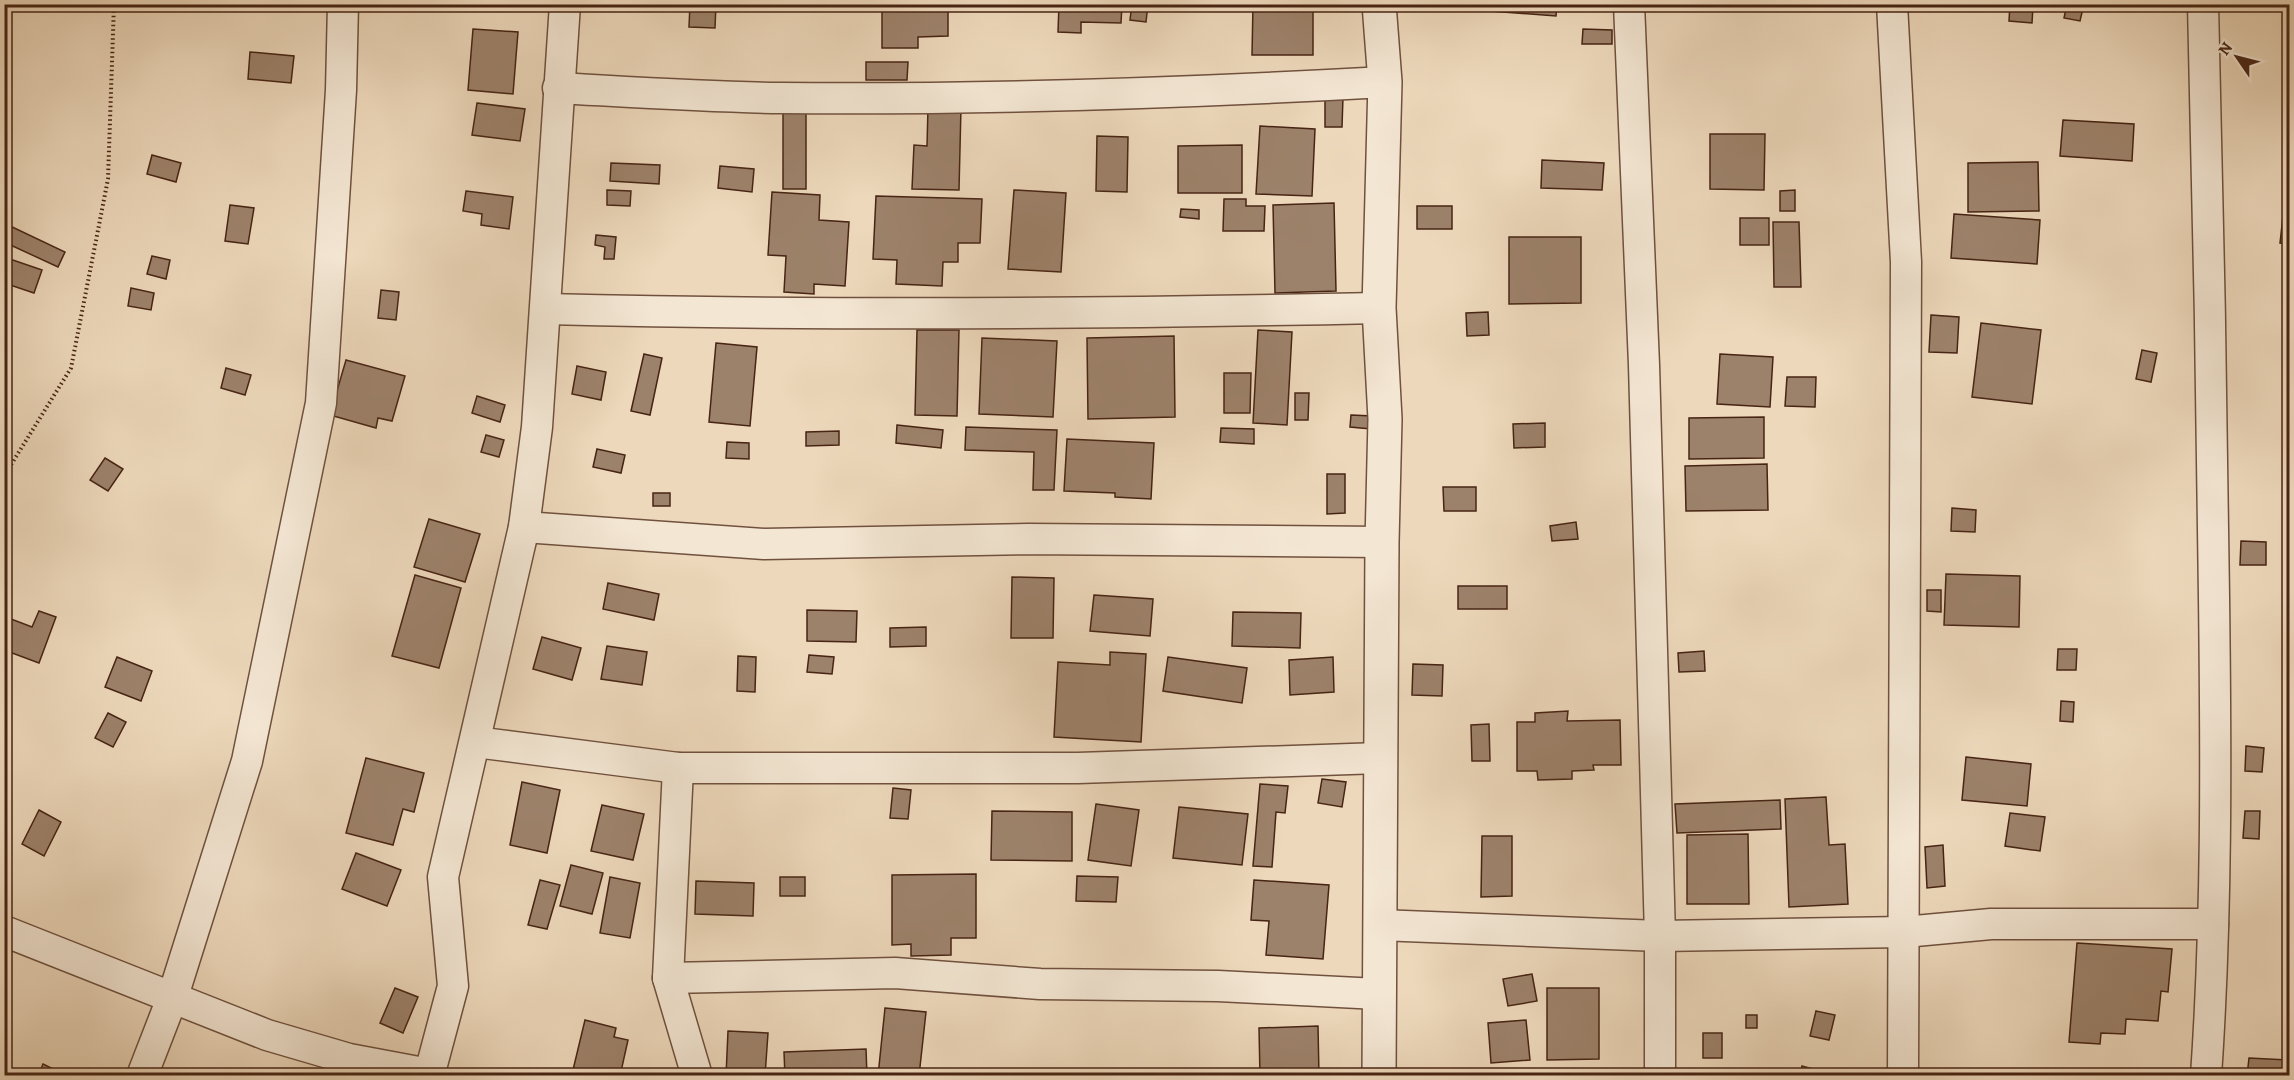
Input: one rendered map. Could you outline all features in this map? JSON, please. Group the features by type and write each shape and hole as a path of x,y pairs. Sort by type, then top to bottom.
{"street":[{"path":"142,1076 173,996 247,761 321,403 341,90 343,4"},
{"path":"4,931 267,1035 349,1059 429,1075 453,986 443,877 524,527 537,427 565,4"},
{"path":"1379,4 1385,82 1379,308 1385,419 1380,758 1379,1076"},
{"path":"1629,4 1644,364 1660,936 1660,1076"},
{"path":"1892,4 1906,262 1903,1076"},
{"path":"2203,4 2216,743 2213,924 2206,1076"},
{"path":"558,88 779,98 981,98 1174,94 1385,82"},
{"path":"546,309 738,314 1101,314 1379,308"},
{"path":"524,527 764,544 1028,539 1382,542"},
{"path":"475,742 678,768 1078,768 1380,758"},
{"path":"678,768 668,978 697,1076"},
{"path":"1379,926 1660,936 1904,932 1991,924 2213,924"},
{"path":"668,978 895,973 1040,984 1218,986 1378,994"}],"path":[{"path":"4,476 71,368 108,179 114,4"}],"building":[{"path":"690,4 716,4 715,28 689,27"},
{"path":"882,4 948,4 948,36 918,37 918,48 882,48"},
{"path":"1059,4 1122,4 1121,23 1081,22 1081,33 1058,32"},
{"path":"1132,4 1148,4 1146,22 1130,20"},
{"path":"1253,4 1313,4 1313,55 1252,55"},
{"path":"1491,4 1557,4 1556,16 1490,11"},
{"path":"2010,4 2033,6 2032,23 2009,21"},
{"path":"2067,4 2084,4 2080,21 2064,18"},
{"path":"473,29 518,32 513,94 468,90"},
{"path":"1583,29 1612,30 1612,44 1582,44"},
{"path":"250,52 294,56 291,83 248,79"},
{"path":"866,62 908,62 907,80 866,80"},
{"path":"1325,97 1343,97 1342,127 1325,127"},
{"path":"477,103 525,109 520,141 472,135"},
{"path":"783,107 806,107 806,189 783,189"},
{"path":"928,107 961,107 959,190 912,189 914,145 927,146"},
{"path":"2063,120 2134,124 2132,161 2060,156"},
{"path":"1260,126 1315,129 1312,196 1256,194"},
{"path":"1710,134 1765,134 1764,190 1710,189"},
{"path":"1097,136 1128,137 1127,192 1096,191"},
{"path":"1242,145 1242,193 1178,193 1178,146"},
{"path":"152,155 181,163 176,182 147,174"},
{"path":"1542,160 1604,163 1602,190 1541,188"},
{"path":"2038,162 2039,211 1968,212 1968,163"},
{"path":"611,163 660,165 659,184 610,181"},
{"path":"720,166 754,169 752,192 718,188"},
{"path":"607,190 631,191 630,206 607,205"},
{"path":"1014,190 1066,193 1061,272 1008,269"},
{"path":"1795,190 1795,211 1780,211 1780,191"},
{"path":"466,191 513,197 509,229 481,225 482,214 463,211"},
{"path":"772,192 820,195 819,220 849,222 845,286 814,284 814,294 784,292 786,256 768,255"},
{"path":"876,196 982,199 980,243 958,243 958,262 943,262 942,286 896,284 897,260 873,259"},
{"path":"1224,199 1246,199 1246,206 1265,206 1264,231 1223,231"},
{"path":"1334,203 1336,291 1275,293 1273,205"},
{"path":"230,205 254,208 248,244 225,241"},
{"path":"1417,206 1452,206 1452,229 1417,229"},
{"path":"1181,209 1199,210 1199,219 1180,217"},
{"path":"1954,214 2040,220 2037,264 1951,258"},
{"path":"2283,216 2290,217 2290,244 2280,243"},
{"path":"1740,218 1769,218 1769,245 1740,245"},
{"path":"1773,222 1799,222 1801,287 1774,287"},
{"path":"8,225 65,252 58,267 4,242"},
{"path":"596,235 616,237 614,259 604,259 605,247 595,245"},
{"path":"1509,237 1581,237 1581,303 1509,304"},
{"path":"152,256 170,260 166,279 147,274"},
{"path":"4,257 42,270 34,293 4,283"},
{"path":"131,288 154,293 151,310 128,306"},
{"path":"381,290 399,292 396,320 378,318"},
{"path":"1488,312 1489,335 1467,336 1466,313"},
{"path":"1931,315 1959,317 1957,353 1929,352"},
{"path":"1981,323 2041,330 2032,404 1972,397"},
{"path":"917,330 959,330 957,416 915,415"},
{"path":"1258,330 1292,332 1287,425 1253,423"},
{"path":"1174,336 1175,417 1088,419 1087,338"},
{"path":"982,338 1057,341 1053,417 979,414"},
{"path":"716,343 757,347 750,426 709,422"},
{"path":"2142,350 2157,353 2151,382 2136,379"},
{"path":"644,354 662,358 650,415 631,411"},
{"path":"1720,354 1773,357 1770,407 1717,404"},
{"path":"346,360 405,376 392,421 378,418 376,428 330,415"},
{"path":"577,366 606,372 601,400 572,394"},
{"path":"226,368 251,375 245,395 221,388"},
{"path":"1224,373 1251,373 1250,413 1224,413"},
{"path":"1787,377 1816,377 1815,407 1785,406"},
{"path":"1295,393 1309,393 1308,420 1295,420"},
{"path":"477,396 505,405 500,422 472,413"},
{"path":"1351,415 1372,416 1371,429 1350,427"},
{"path":"1764,417 1764,458 1689,459 1689,418"},
{"path":"1545,423 1545,447 1514,448 1513,424"},
{"path":"897,425 943,430 941,448 896,443"},
{"path":"966,427 1057,430 1054,490 1033,490 1034,452 965,450"},
{"path":"1221,428 1254,429 1254,444 1220,442"},
{"path":"839,431 839,445 806,446 806,432"},
{"path":"486,435 504,440 499,457 481,452"},
{"path":"1067,439 1154,443 1151,499 1115,497 1115,493 1064,491"},
{"path":"727,442 749,443 749,459 726,458"},
{"path":"597,449 625,455 621,473 593,467"},
{"path":"105,458 123,469 108,491 90,480"},
{"path":"1767,464 1768,510 1686,511 1685,466"},
{"path":"1327,474 1345,474 1345,513 1327,514"},
{"path":"1443,487 1476,487 1476,511 1444,511"},
{"path":"653,493 670,493 670,506 653,506"},
{"path":"1952,508 1976,510 1975,532 1951,531"},
{"path":"429,519 480,534 465,582 414,567"},
{"path":"1576,522 1578,539 1552,541 1550,526"},
{"path":"2241,541 2266,542 2266,565 2240,565"},
{"path":"1946,574 2020,576 2019,627 1944,625"},
{"path":"415,575 461,588 439,668 392,656"},
{"path":"1012,577 1054,578 1053,638 1011,638"},
{"path":"608,583 659,594 654,620 603,609"},
{"path":"1458,586 1507,586 1507,609 1458,609"},
{"path":"1927,590 1941,590 1941,612 1927,611"},
{"path":"1094,595 1153,599 1150,636 1090,631"},
{"path":"807,610 857,611 856,642 807,641"},
{"path":"39,611 56,617 39,663 4,650 6,617 32,627"},
{"path":"1233,612 1301,613 1300,648 1232,646"},
{"path":"926,627 926,646 890,647 890,628"},
{"path":"542,637 581,648 572,680 533,669"},
{"path":"2290,644 2290,663 2283,660"},
{"path":"607,646 647,652 642,685 601,679"},
{"path":"2058,649 2077,649 2076,670 2057,670"},
{"path":"1704,651 1705,671 1679,672 1678,653"},
{"path":"1110,652 1146,654 1141,742 1054,737 1058,662 1110,665"},
{"path":"809,655 834,657 832,674 807,672"},
{"path":"738,656 756,657 755,692 737,691"},
{"path":"117,657 152,671 141,701 105,687"},
{"path":"1168,657 1247,668 1242,703 1163,691"},
{"path":"1333,657 1334,692 1290,695 1289,660"},
{"path":"1413,664 1443,665 1442,696 1412,695"},
{"path":"2061,701 2074,702 2073,722 2060,721"},
{"path":"1568,711 1567,721 1620,720 1621,765 1593,765 1594,770 1572,771 1572,779 1538,780 1537,771 1517,771 1517,722 1535,722 1535,713"},
{"path":"108,713 126,722 113,747 95,738"},
{"path":"1489,724 1490,761 1472,761 1471,725"},
{"path":"2246,746 2264,748 2262,772 2245,771"},
{"path":"1966,757 2031,764 2027,806 1962,800"},
{"path":"366,758 424,773 414,812 403,809 393,845 346,833"},
{"path":"1322,779 1346,782 1342,807 1318,803"},
{"path":"522,782 560,790 547,853 510,845"},
{"path":"1260,784 1288,786 1285,813 1276,812 1272,867 1253,866"},
{"path":"893,788 911,790 908,819 890,818"},
{"path":"1826,797 1829,845 1845,844 1848,904 1789,907 1785,799"},
{"path":"1780,800 1781,829 1677,833 1675,804"},
{"path":"1096,804 1139,810 1131,866 1088,860"},
{"path":"602,805 644,814 633,860 591,851"},
{"path":"1179,807 1248,814 1242,865 1173,858"},
{"path":"39,810 61,822 44,856 22,844"},
{"path":"992,811 1072,812 1072,861 991,860"},
{"path":"2245,811 2260,811 2259,839 2243,838"},
{"path":"2010,813 2045,817 2040,851 2005,846"},
{"path":"1748,834 1749,904 1687,904 1687,835"},
{"path":"1482,836 1512,836 1512,896 1481,897"},
{"path":"1943,845 1945,886 1927,888 1925,847"},
{"path":"356,853 401,870 387,906 342,889"},
{"path":"571,865 603,873 592,914 560,906"},
{"path":"976,874 976,938 951,938 951,955 911,956 911,944 892,945 892,875"},
{"path":"1077,876 1118,877 1116,902 1076,901"},
{"path":"610,877 640,883 630,938 600,933"},
{"path":"780,877 805,877 805,896 780,896"},
{"path":"540,880 560,885 547,929 528,925"},
{"path":"1254,880 1329,885 1323,959 1266,955 1269,921 1251,920"},
{"path":"696,881 754,883 753,916 695,914"},
{"path":"2077,943 2172,949 2168,992 2161,991 2158,1021 2126,1019 2125,1034 2101,1033 2100,1044 2069,1042"},
{"path":"1532,974 1537,1001 1508,1006 1503,979"},
{"path":"395,988 418,997 403,1033 380,1023"},
{"path":"1547,988 1599,988 1599,1059 1547,1060"},
{"path":"885,1008 926,1012 919,1076 878,1076"},
{"path":"1816,1011 1835,1015 1829,1040 1810,1036"},
{"path":"1746,1015 1757,1015 1757,1028 1746,1028"},
{"path":"585,1020 616,1028 614,1037 628,1040 620,1076 572,1074"},
{"path":"1526,1020 1530,1060 1491,1063 1488,1023"},
{"path":"1318,1026 1319,1076 1260,1076 1259,1028"},
{"path":"728,1031 768,1033 765,1076 726,1076"},
{"path":"1703,1033 1722,1033 1722,1058 1703,1058"},
{"path":"866,1049 867,1076 785,1076 784,1052"},
{"path":"2249,1058 2290,1060 2289,1076 2247,1076"},
{"path":"43,1064 61,1073 60,1076 38,1076"},
{"path":"1802,1066 1824,1072 1823,1076 1799,1076"}]}
